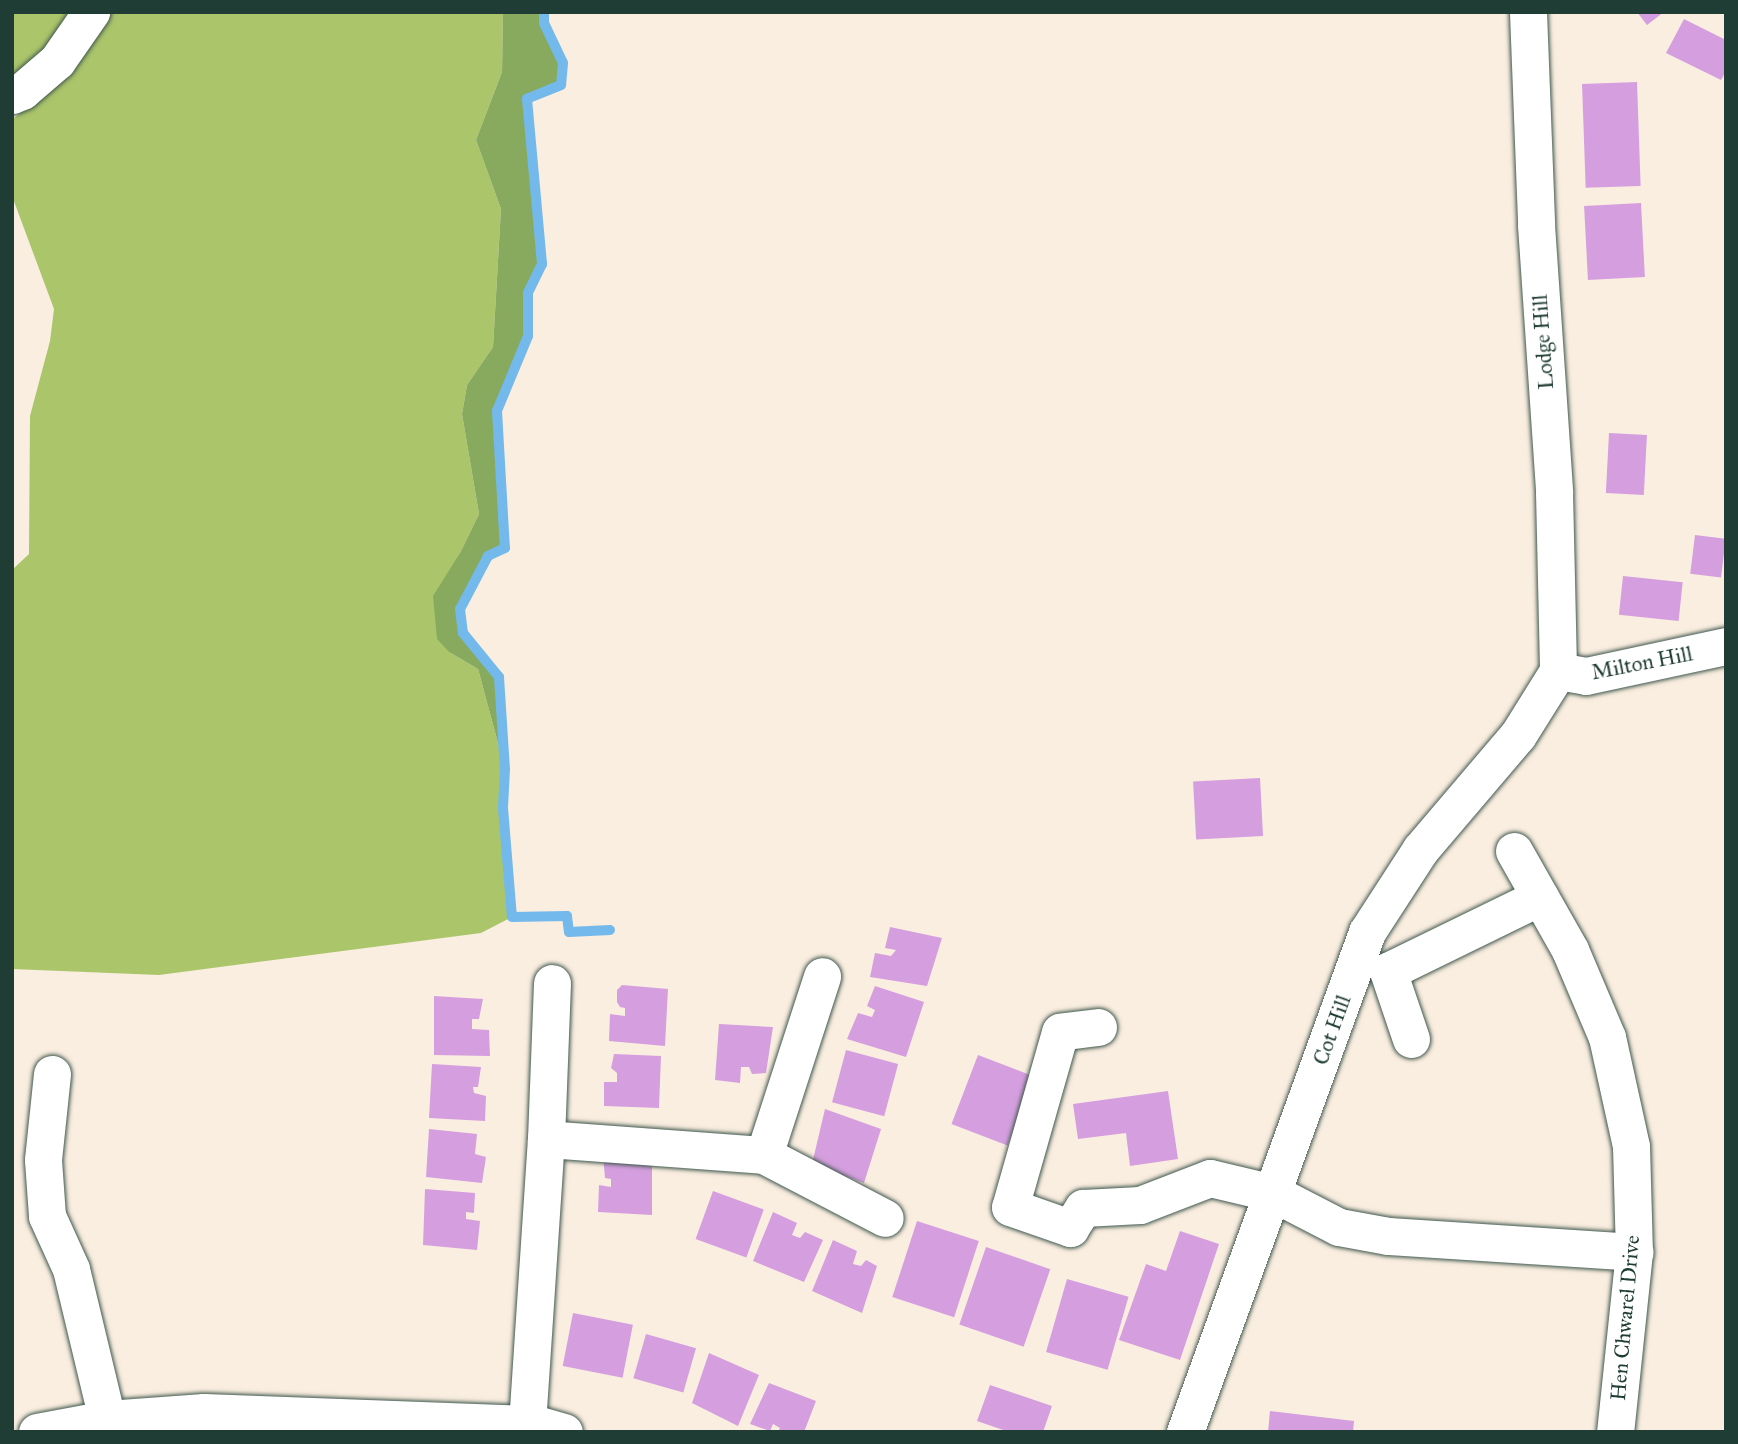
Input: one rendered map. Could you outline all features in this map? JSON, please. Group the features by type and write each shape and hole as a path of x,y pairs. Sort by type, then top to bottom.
{"street":[{"path":"12,95 22,91 57,61 91,12"},
{"name":"Lodge Hill","path":"1528,12 1536,225 1554,492 1558,671"},
{"name":"Milton Hill","path":"1558,671 1586,676 1726,646"},
{"name":"Cot Hill","path":"1185,1432 1367,932 1420,850 1518,735 1558,671"},
{"name":"Hen Chwarel Drive","path":"1514,851 1570,950 1607,1037 1631,1146 1634,1252 1615,1432"},
{"path":"1411,1039 1388,971 1540,897"},
{"path":"764,1155 822,976"},
{"path":"527,1424 546,1139 552,983"},
{"path":"1098,1027 1060,1032 1010,1207 1070,1228 1083,1208 1140,1205 1210,1178 1273,1193 1339,1227 1388,1236 1634,1252"},
{"path":"52,1074 43,1160 47,1216 71,1269 107,1419"},
{"path":"546,1139 764,1155 885,1218"},
{"path":"37,1432 107,1419 204,1412 341,1424 527,1424 564,1432"}],"green space":[{"path":"12,12 75,12 43,55 12,77"},
{"path":"102,12 503,12 502,72 476,140 501,209 493,347 467,385 462,414 479,514 460,553 449,652 478,669 505,769 503,808 512,917 481,933 159,975 12,969 12,570 29,554 30,416 50,341 54,309 12,196 12,120 38,98"},
{"path":"503,12 544,12 544,23 563,63 561,85 527,99 542,264 528,293 528,336 497,411 505,548 488,556 460,609 463,633 499,677 505,769 478,669 449,652 437,639 433,596 460,553 479,514 462,414 467,385 493,347 501,209 476,140 502,72"}],"building":[{"path":"1637,12 1664,12 1647,25"},
{"path":"1684,19 1726,40 1726,71 1721,80 1666,53"},
{"path":"1637,82 1641,186 1586,188 1582,84"},
{"path":"1641,203 1645,277 1588,280 1584,206"},
{"path":"1609,433 1647,435 1644,495 1606,493"},
{"path":"1695,535 1726,539 1721,577 1690,574"},
{"path":"1623,576 1683,582 1679,621 1619,615"},
{"path":"1260,778 1263,836 1196,839 1193,782"},
{"path":"890,927 942,938 927,986 870,977 875,953 891,956 896,950 885,948"},
{"path":"622,985 668,989 665,1046 609,1041 610,1014 625,1016 625,1008 620,1007 617,1002 617,990"},
{"path":"875,986 924,1002 906,1057 847,1039 858,1013 872,1017 875,1010 867,1006"},
{"path":"434,996 483,999 479,1019 472,1019 472,1029 489,1030 490,1056 434,1055"},
{"path":"719,1024 773,1027 766,1073 752,1074 749,1067 741,1067 740,1083 715,1080"},
{"path":"846,1050 898,1064 884,1116 832,1102"},
{"path":"614,1054 661,1056 659,1108 604,1106 604,1082 617,1082 617,1073 611,1068"},
{"path":"978,1055 1034,1077 1007,1146 951,1124"},
{"path":"432,1064 481,1067 478,1087 473,1087 474,1093 486,1096 485,1121 429,1118"},
{"path":"1168,1091 1178,1159 1130,1166 1126,1133 1078,1139 1073,1104"},
{"path":"825,1109 881,1129 864,1183 812,1164"},
{"path":"429,1129 477,1134 475,1154 486,1157 482,1183 426,1177"},
{"path":"603,1156 652,1161 652,1215 598,1212 599,1185 611,1187 611,1179 605,1178"},
{"path":"425,1189 475,1193 474,1213 466,1212 466,1219 480,1221 477,1250 423,1245"},
{"path":"713,1191 764,1209 746,1257 696,1239"},
{"path":"773,1212 797,1223 792,1235 800,1238 805,1232 823,1240 804,1282 753,1261"},
{"path":"917,1221 979,1241 954,1317 892,1297"},
{"path":"1180,1231 1219,1244 1180,1360 1119,1340 1146,1264 1166,1271"},
{"path":"833,1240 857,1251 853,1264 861,1266 866,1260 877,1266 862,1313 812,1291"},
{"path":"986,1247 1050,1269 1024,1347 959,1325"},
{"path":"1067,1279 1129,1297 1108,1370 1046,1352"},
{"path":"573,1313 633,1325 623,1378 563,1366"},
{"path":"646,1334 696,1348 683,1393 633,1378"},
{"path":"709,1353 759,1375 738,1426 692,1403"},
{"path":"769,1383 816,1401 804,1432 778,1432 780,1428 773,1424 770,1431 750,1424"},
{"path":"990,1385 1052,1406 1043,1432 1009,1432 977,1421"},
{"path":"1270,1411 1354,1421 1353,1432 1268,1432"}],"waterway":[{"path":"544,12 544,23 563,63 561,85 527,99 542,264 528,293 528,336 497,411 505,548 488,556 460,609 463,633 499,677 505,769 503,808 512,917 567,916 569,932 610,930"}]}
